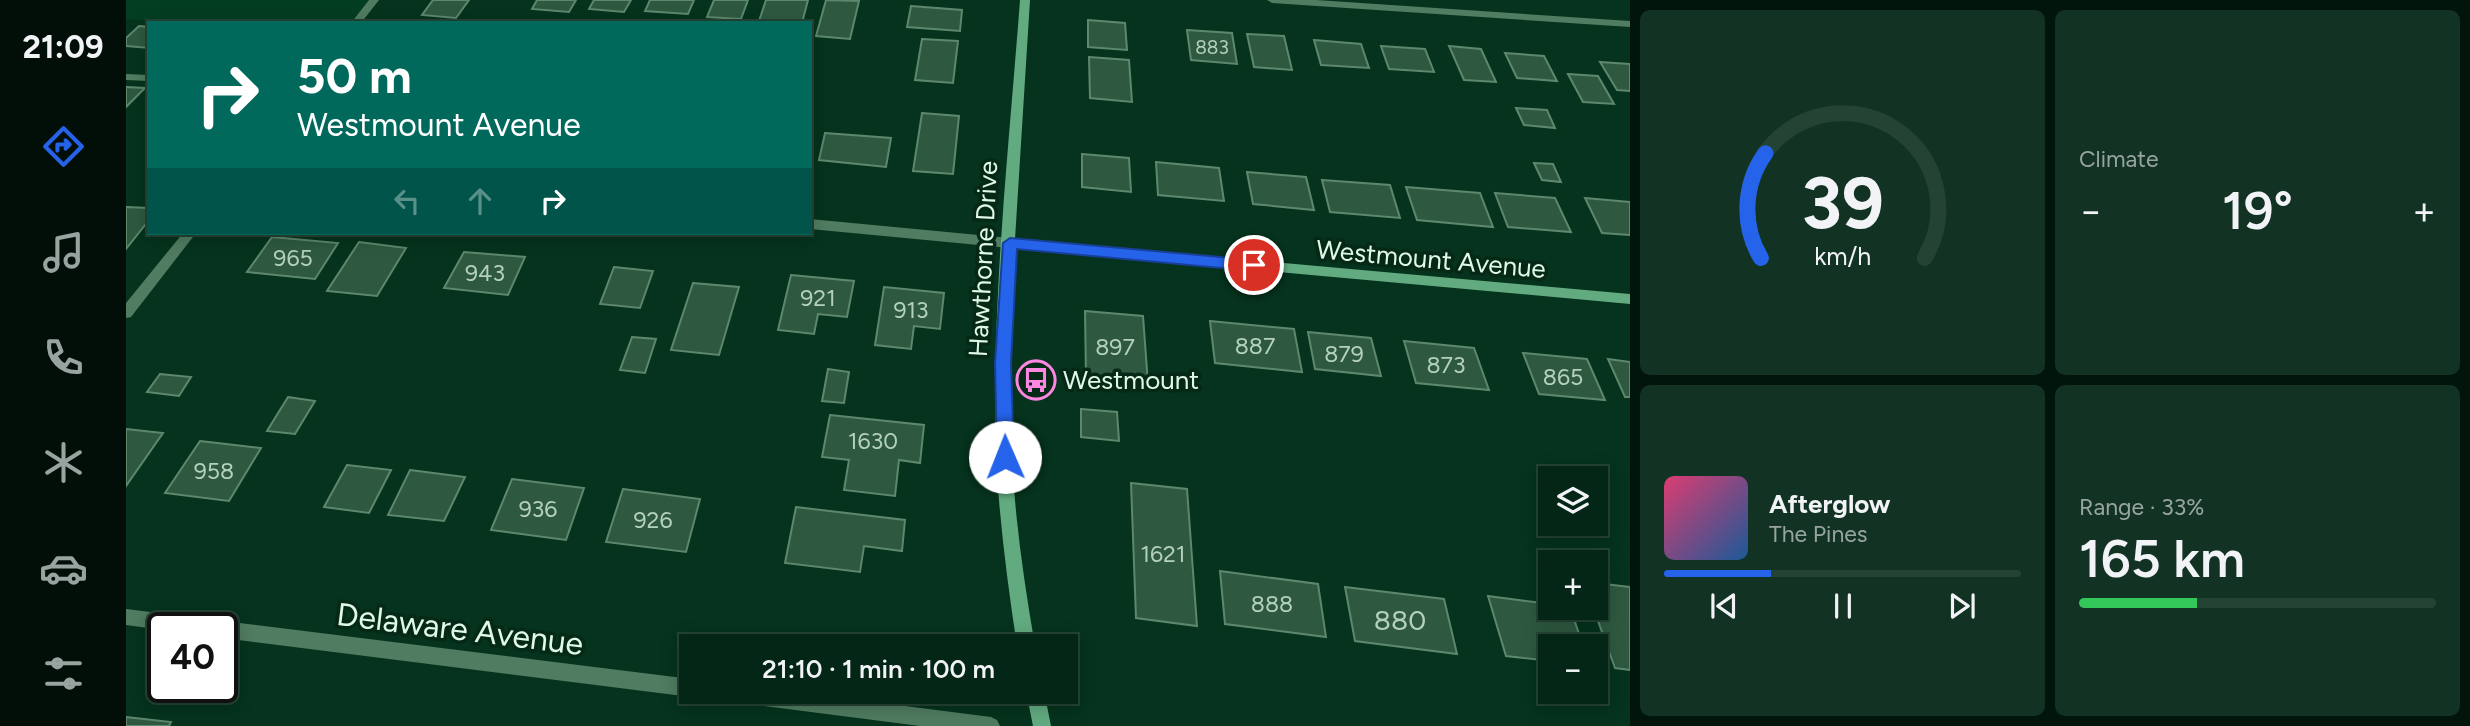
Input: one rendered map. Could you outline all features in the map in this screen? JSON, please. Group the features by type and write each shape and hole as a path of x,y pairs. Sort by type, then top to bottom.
{"street":[{"path":"358,21 374,0"},
{"name":"Hawthorne Drive","path":"1023,634 1006,484 1003,363 1025,0"},
{"path":"1272,0 1630,24"},
{"path":"126,77 147,78"},
{"name":"Westmount Avenue","path":"812,224 1630,299"},
{"path":"126,313 188,235"},
{"name":"Delaware Avenue","path":"126,617 147,620"},
{"name":"Delaware Avenue","path":"238,631 679,686"},
{"path":"818,704 991,726"},
{"path":"1038,704 1042,726"}],"shaded area":[{"path":"126,0 376,0 360,21 126,19"}],"building":[{"path":"433,0 469,0 456,18 422,15"},
{"path":"537,0 576,0 569,12 532,9"},
{"path":"594,0 631,0 624,12 589,9"},
{"path":"650,0 694,0 688,14 645,11"},
{"path":"714,0 748,0 741,19 707,17"},
{"path":"766,0 808,0 803,21 759,21"},
{"path":"826,0 859,1 850,39 816,36"},
{"path":"911,6 962,10 960,31 907,27"},
{"path":"1088,20 1125,23 1127,50 1088,47"},
{"path":"139,26 147,27 147,48 126,46 126,38"},
{"path":"1187,30 1232,33 1237,64 1191,60"},
{"path":"1247,34 1284,36 1292,70 1254,67"},
{"path":"922,39 958,41 953,83 915,80"},
{"path":"1314,40 1361,44 1369,68 1321,65"},
{"path":"1381,46 1425,49 1434,72 1389,69"},
{"path":"1449,46 1481,49 1496,82 1464,80"},
{"path":"1505,53 1544,56 1557,81 1517,78"},
{"path":"1089,57 1129,60 1132,102 1090,98"},
{"path":"1600,62 1630,64 1630,91 1617,90"},
{"path":"1568,74 1598,76 1614,104 1583,102"},
{"path":"126,87 145,88 126,107"},
{"path":"1516,108 1547,110 1555,128 1524,125"},
{"path":"922,113 959,116 953,174 913,171"},
{"path":"825,133 891,138 886,167 819,160"},
{"path":"1082,154 1129,158 1131,192 1082,187"},
{"path":"1156,162 1219,168 1224,201 1158,195"},
{"path":"1534,163 1553,164 1561,182 1542,180"},
{"path":"1247,172 1306,177 1314,210 1253,204"},
{"path":"1322,180 1390,185 1400,218 1330,212"},
{"path":"1406,187 1480,193 1493,227 1417,220"},
{"path":"1495,193 1555,198 1571,232 1508,227"},
{"path":"1585,198 1630,202 1630,235 1602,233"},
{"path":"126,207 147,208 147,223 126,249"},
{"path":"272,237 338,243 315,279 247,272"},
{"path":"359,242 406,248 377,296 327,291"},
{"path":"464,252 525,257 508,295 444,288"},
{"path":"614,267 653,271 640,308 600,304"},
{"path":"791,275 854,281 847,317 818,314 814,334 778,330"},
{"path":"693,283 739,287 719,355 671,350"},
{"path":"884,287 944,293 940,329 914,326 911,349 875,345"},
{"path":"1085,311 1143,316 1148,384 1086,378"},
{"path":"1210,321 1294,329 1302,372 1215,363"},
{"path":"1308,332 1371,338 1381,376 1315,369"},
{"path":"632,337 656,339 645,373 620,370"},
{"path":"1404,341 1474,348 1489,390 1416,383"},
{"path":"1523,353 1587,359 1605,400 1539,394"},
{"path":"1608,359 1630,362 1630,397 1625,397"},
{"path":"828,369 849,372 844,403 822,401"},
{"path":"160,374 191,377 179,396 147,392"},
{"path":"288,397 315,401 295,434 267,431"},
{"path":"1081,409 1117,412 1119,441 1081,437"},
{"path":"830,415 924,425 920,463 899,460 895,496 844,490 849,460 822,457"},
{"path":"126,429 163,433 126,486"},
{"path":"200,441 261,448 229,501 165,493"},
{"path":"347,465 391,470 369,513 324,507"},
{"path":"410,470 465,477 444,521 388,515"},
{"path":"512,479 584,488 566,540 491,530"},
{"path":"1131,483 1187,489 1197,626 1136,618"},
{"path":"623,489 700,499 686,552 606,542"},
{"path":"796,507 905,520 902,551 864,546 860,572 785,563"},
{"path":"1220,571 1318,584 1326,637 1225,624"},
{"path":"1608,584 1630,587 1630,670 1615,668 1608,649 1608,634 1603,634 1598,620 1608,620"},
{"path":"1345,587 1444,599 1457,654 1355,641"},
{"path":"1488,596 1538,602 1538,620 1574,620 1579,634 1538,634 1538,660 1506,656"},
{"path":"126,717 171,722 169,726 126,726"}],"place":[{"name":"Westmount","path":"1036,380"}],"route":[{"path":"1005,457 1003,363 1010,243 1254,265"}]}
